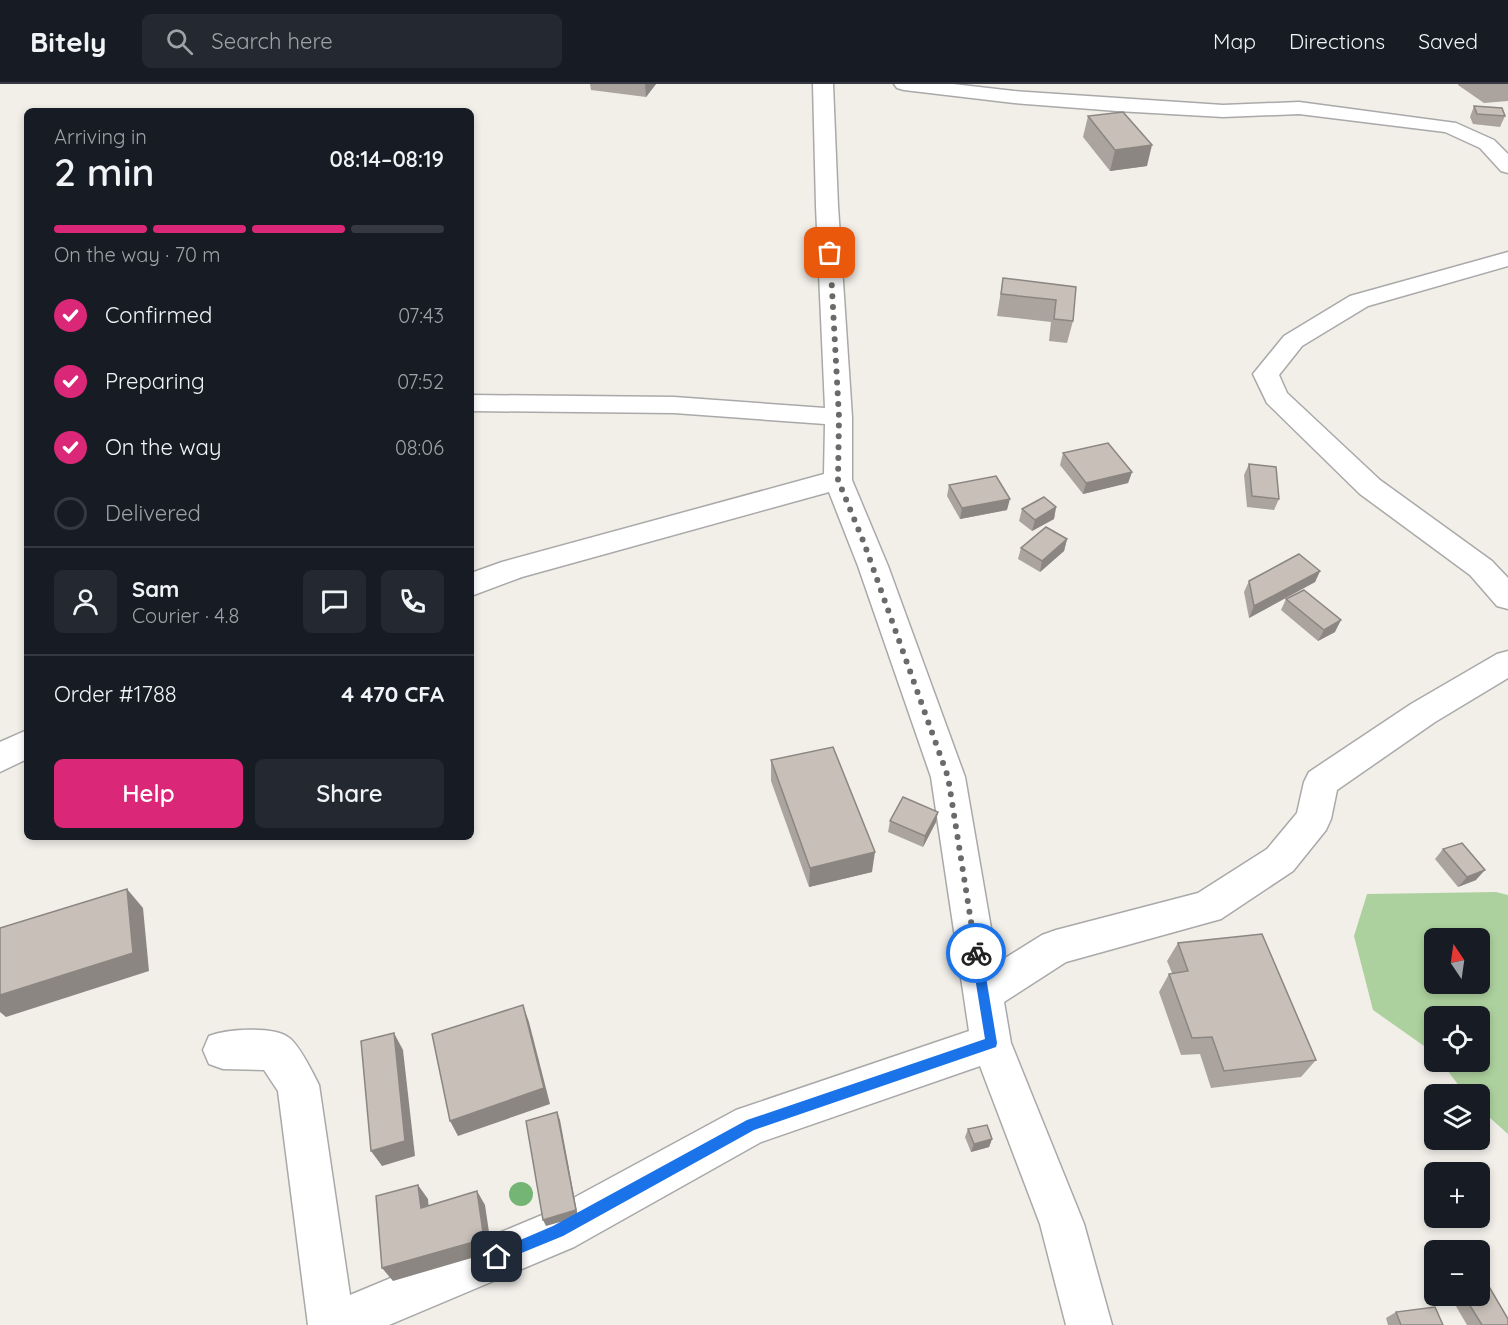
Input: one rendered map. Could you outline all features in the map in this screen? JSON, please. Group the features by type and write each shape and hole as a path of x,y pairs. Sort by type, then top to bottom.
{"street":[{"path":"823,84 827,206 839,417 838,480 868,555 948,777 991,1043 1062,1224 1089,1325"},
{"path":"904,84 1014,97 1117,105 1223,111 1299,108 1449,127 1487,144 1508,167"},
{"path":"1508,259 1359,301 1293,341 1266,374 1276,397 1371,487 1481,568 1508,598"},
{"path":"474,403 674,405 839,417"},
{"path":"474,584 513,569 838,480"},
{"path":"983,994 1056,947 1208,907 1280,860 1314,819 1321,782 1423,713 1508,663"},
{"path":"0,758 24,745"},
{"path":"223,1050 275,1051 297,1085 332,1325 558,1231 751,1125 991,1043"}],"green space":[{"path":"1496,892 1508,895 1508,1134 1490,1118 1490,1084 1458,1084 1449,1072 1490,1072 1490,1006 1424,1006 1424,1046 1373,1010 1354,936 1367,894"}],"building":[{"path":"1474,106 1502,108 1505,116 1477,114"},
{"path":"1123,112 1152,145 1115,150 1088,116"},
{"path":"1003,278 1076,287 1073,321 1054,319 1056,300 1001,294"},
{"path":"1108,443 1132,472 1086,483 1063,453"},
{"path":"1249,464 1276,467 1279,499 1252,496"},
{"path":"996,476 1010,499 962,508 949,485"},
{"path":"1044,497 1056,507 1035,520 1022,509"},
{"path":"1046,527 1067,539 1042,561 1021,548"},
{"path":"1299,554 1320,571 1254,606 1249,581"},
{"path":"1304,590 1341,620 1324,630 1286,599"},
{"path":"833,747 875,852 810,868 771,760"},
{"path":"903,797 938,812 925,836 890,821"},
{"path":"1462,843 1485,870 1467,877 1443,849"},
{"path":"127,889 133,953 0,995 0,928"},
{"path":"1262,934 1316,1060 1224,1071 1212,1037 1192,1038 1169,974 1188,971 1178,943"},
{"path":"523,1005 544,1088 450,1121 432,1034"},
{"path":"394,1033 405,1141 371,1151 361,1041"},
{"path":"557,1112 576,1210 543,1220 526,1121"},
{"path":"987,1125 992,1139 974,1144 968,1129"},
{"path":"418,1185 421,1208 477,1191 484,1239 382,1268 376,1196"},
{"path":"1490,1288 1508,1319 1508,1325 1482,1325 1470,1306 1490,1306"},
{"path":"1435,1307 1443,1325 1401,1325 1396,1312"}],"way so far":[{"path":"830,253 839,417 838,480 856,521 948,777 976,953"}],"route":[{"path":"497,1257 558,1231 751,1125 991,1043 976,953"}]}
